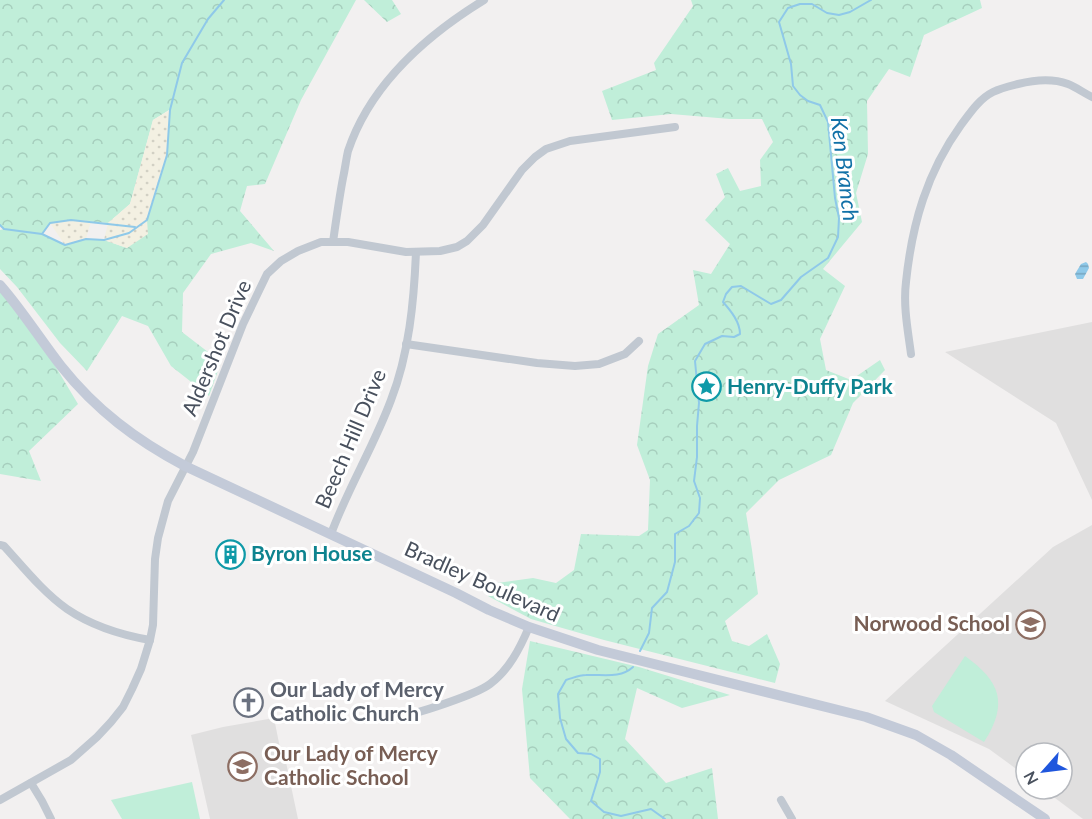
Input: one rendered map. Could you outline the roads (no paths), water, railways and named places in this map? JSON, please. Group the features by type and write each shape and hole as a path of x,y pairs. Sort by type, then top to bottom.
{"main road":[{"name":"Bradley Boulevard","path":"0,285 62,367 91,400 123,428 185,466 529,627 605,652 866,717 916,735 951,755 1045,819"}],"street":[{"path":"333,242 348,152 360,123 379,90 406,61 455,18 484,0"},
{"path":"911,354 905,285 910,247 917,216 930,178 947,145 974,108 991,93 1006,87 1028,81 1048,80 1068,84 1092,97"},
{"name":"Aldershot Drive","path":"0,800 72,760 97,737 123,707 141,669 150,640 153,625 155,559 158,537 168,501 193,452 243,324 267,274 281,261 321,242 348,242 406,252 440,251 457,247 467,241 483,225 522,170 546,149 570,141 675,127"},
{"name":"Beech Hill Drive","path":"331,534 391,401 398,379 406,344 415,281 416,252"},
{"path":"406,344 537,363 575,366 598,364 625,354 639,341"},
{"path":"0,545 4,546 44,589 66,608 96,626 150,640"},
{"path":"381,714 400,716 424,710 468,695 490,684 506,669 521,646 529,627"},
{"path":"31,783 51,819"},
{"path":"781,800 792,819"}],"water":[{"path":"1086,262 1089,268 1083,279 1077,279 1075,274 1081,264"}],"waterway":[{"path":"0,225 4,229 42,234 65,245 86,239 104,240 129,233 147,220 167,155 170,110 182,63 208,19 224,0"},
{"name":"Ken Branch","path":"640,651 649,633 652,608 667,592 675,562 675,534 689,526 699,513 700,498 694,481 699,403 695,361 705,344 722,336 734,337 740,334 737,321 723,302 726,294 732,287 741,286 771,304 781,300 801,277 828,258 838,237 839,218 828,122 820,105 808,101 793,86 791,64 779,22 788,8 800,4 812,4 827,13 839,15 850,12 871,0"},
{"path":"42,234 50,223 71,220 135,227"},
{"name":"Ken Branch","path":"633,667 617,675 583,675 566,680 558,694 560,718 566,739 578,753 591,754 600,759 600,772 591,801 604,812 621,816 651,809 665,819"}],"place":[{"name":"Henry-Duffy Park","path":"706,387"},
{"name":"Byron House","path":"230,554"},
{"name":"Norwood School","path":"1031,624"},
{"name":"Our Lady of Mercy Catholic Church","path":"249,702"},
{"name":"Our Lady of Mercy Catholic School","path":"243,766"}]}
